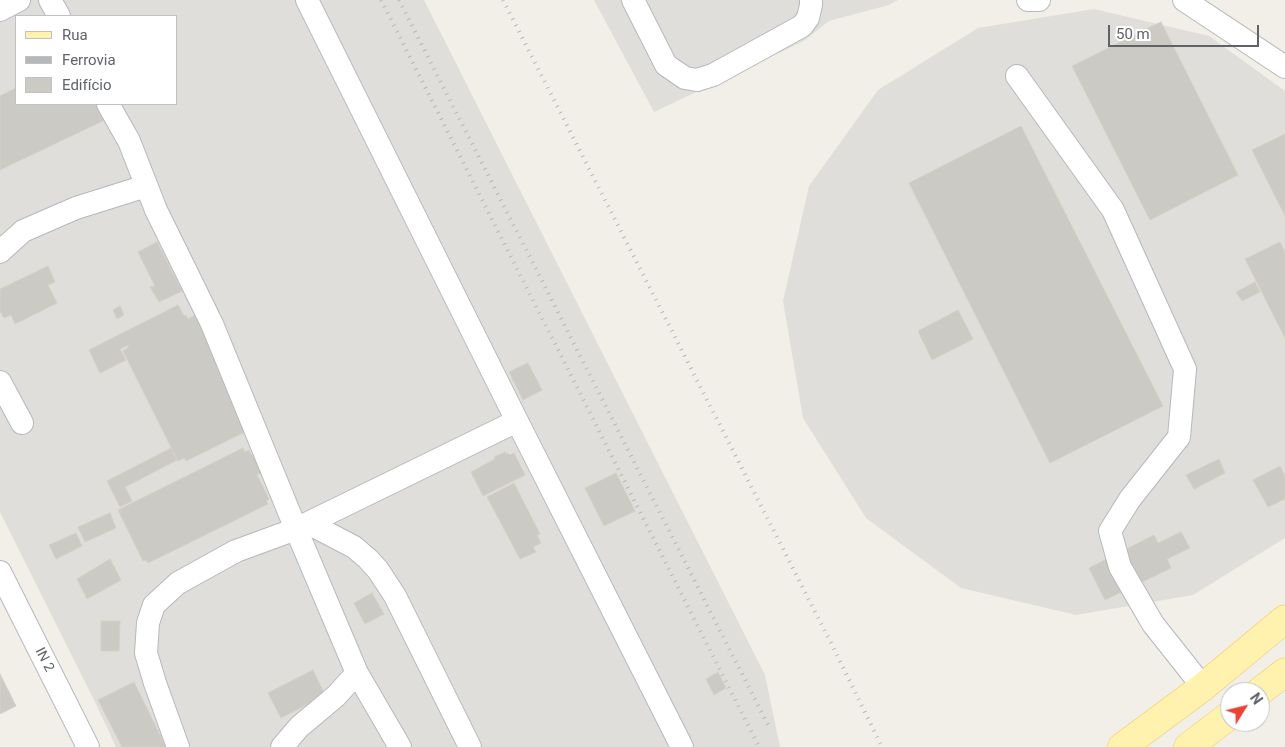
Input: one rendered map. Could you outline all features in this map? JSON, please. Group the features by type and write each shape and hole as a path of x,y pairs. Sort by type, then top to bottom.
{"main road":[{"path":"1122,747 1204,687 1285,619"},
{"path":"1270,684 1285,672"},
{"path":"1188,747 1220,722"}],"street":[{"path":"0,10 19,0"},
{"path":"50,0 58,15"},
{"path":"307,0 516,421 682,747"},
{"path":"632,0 666,65 685,78 697,80 713,75 802,26 808,18 811,0"},
{"path":"1028,0 1039,0"},
{"path":"1184,0 1285,67"},
{"path":"1017,76 1113,210 1185,369 1180,436 1130,499 1110,531 1120,568 1153,624 1204,687"},
{"path":"109,105 137,158 146,186 212,324 302,526 357,673 400,747"},
{"path":"0,252 23,231 76,208 146,186"},
{"path":"0,382 22,423"},
{"path":"178,747 146,653 148,623 154,605 178,583 236,551 302,526 516,421"},
{"path":"302,526 354,547 378,570 395,596 470,747"},
{"name":"IN 2","path":"0,572 88,747"},
{"path":"282,747 299,727 336,696 357,673"}],"shaded area":[{"path":"0,0 424,0 765,675 780,747 116,747 0,512"},
{"path":"594,0 898,0 889,5 829,21 804,41 654,112"},
{"path":"1094,9 1209,36 1285,91 1285,538 1193,595 1076,615 961,588 866,518 803,418 783,301 809,186 878,90 978,28"}],"building":[{"path":"1161,22 1238,175 1150,220 1072,66"},
{"path":"15,88 15,105 102,105 109,118 0,170 0,96"},
{"path":"1021,126 1163,406 1050,463 909,183"},
{"path":"1285,134 1285,216 1252,150"},
{"path":"157,242 182,291 159,302 150,287 155,286 138,252"},
{"path":"1280,242 1285,252 1285,338 1245,259"},
{"path":"48,266 55,282 48,285 57,303 15,324 11,315 4,318 0,311 0,289"},
{"path":"1255,282 1260,292 1242,301 1236,292"},
{"path":"178,305 184,316 186,315 188,319 195,315 249,425 245,432 186,461 184,458 178,461 123,351 129,347 128,345 120,349 126,360 100,373 89,350"},
{"path":"120,306 124,315 117,319 113,310"},
{"path":"958,310 973,339 932,360 918,331"},
{"path":"528,363 542,390 523,400 509,372"},
{"path":"171,448 177,460 125,487 132,501 120,507 107,481"},
{"path":"243,448 245,452 249,450 251,455 254,454 262,472 257,475 269,499 266,501 268,504 148,563 146,560 143,561 118,510"},
{"path":"505,452 510,455 514,453 525,475 483,496 471,472"},
{"path":"1219,459 1225,473 1194,489 1186,475"},
{"path":"1280,466 1285,476 1285,499 1268,507 1253,480"},
{"path":"616,473 635,511 604,526 585,488"},
{"path":"514,483 540,534 537,535 541,543 533,547 536,552 520,559 487,497"},
{"path":"110,513 116,528 85,542 78,527"},
{"path":"1181,532 1190,548 1167,559 1171,568 1105,600 1089,568 1154,535 1158,543"},
{"path":"76,533 82,546 56,559 49,545"},
{"path":"110,559 121,580 87,599 77,579"},
{"path":"372,593 384,614 365,624 354,603"},
{"path":"101,621 120,621 119,651 101,651"},
{"path":"313,670 325,695 281,718 268,693"},
{"path":"718,672 726,688 714,695 706,679"},
{"path":"0,674 16,706 0,714"},
{"path":"134,682 166,747 122,747 98,700"}],"railway":[{"path":"381,0 759,747"},
{"path":"399,0 768,725"},
{"path":"503,0 831,643 882,747"}]}
